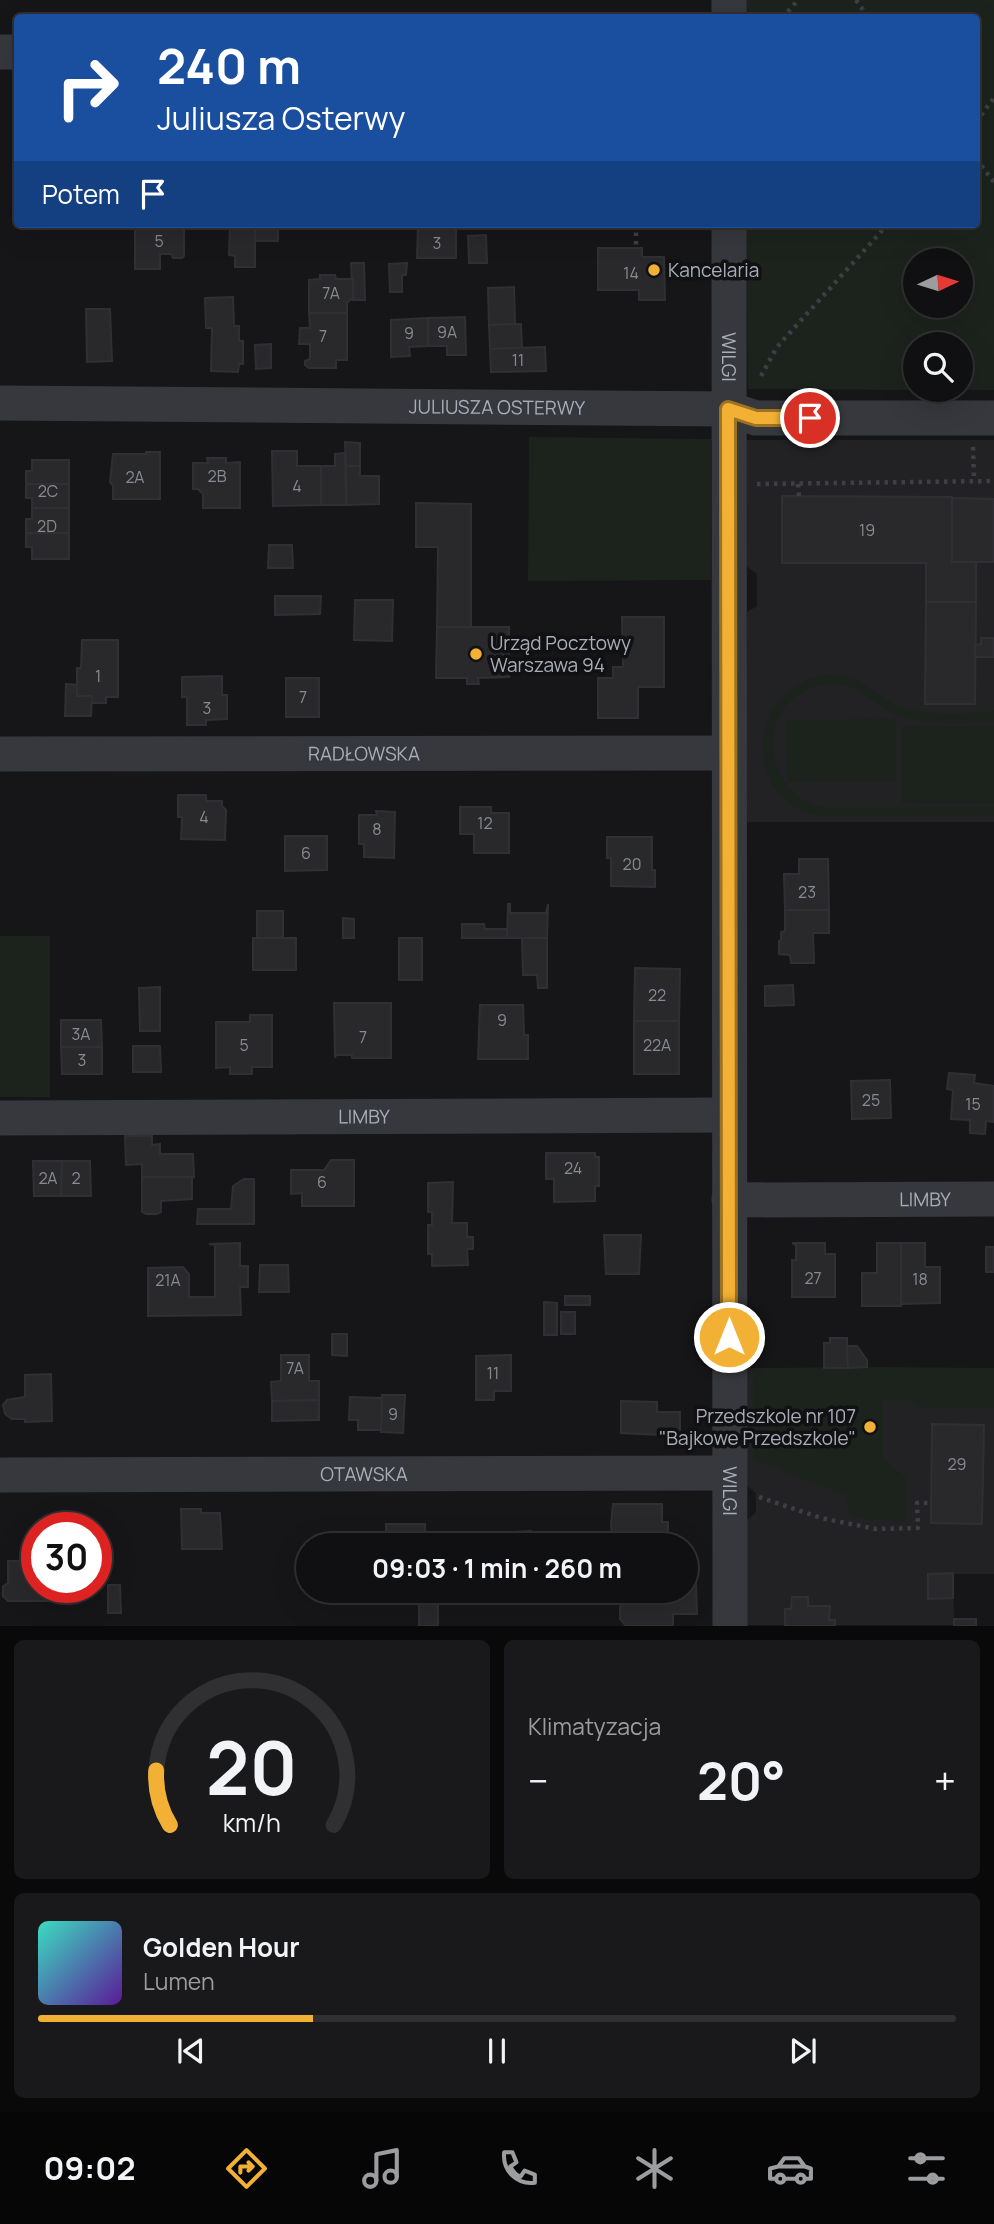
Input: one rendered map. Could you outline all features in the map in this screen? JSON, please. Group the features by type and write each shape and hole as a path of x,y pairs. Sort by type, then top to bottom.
{"street":[{"name":"WILGI","path":"729,228 742,414 728,485 730,1626"},
{"name":"JULIUSZA OSTERWY","path":"0,403 994,418"},
{"name":"RADŁOWSKA","path":"0,754 729,753"},
{"name":"LIMBY","path":"0,1118 729,1115"},
{"name":"LIMBY","path":"729,1200 994,1199"},
{"name":"OTAWSKA","path":"0,1475 729,1473"}],"path":[{"path":"786,14 798,0"},
{"path":"980,117 994,98"},
{"path":"980,164 994,182"},
{"path":"636,228 636,248"},
{"path":"742,414 758,386 763,369 777,347 884,228"},
{"path":"728,485 994,481"},
{"path":"799,484 799,497"},
{"path":"756,1496 821,1518 876,1529 918,1528 917,1503 931,1503"}],"shaded area":[{"path":"742,0 994,0 994,390 973,390 973,332 903,332 903,390 748,389 746,228 980,228 980,14 742,14"},
{"path":"529,437 711,439 711,580 528,581"},
{"path":"744,440 994,440 994,822 744,822 747,612 757,606 757,574 745,565"},
{"path":"827,675 852,678 890,702 911,710 947,714 994,711 994,721 948,723 913,720 891,712 852,688 829,684 815,687 795,697 782,712 775,730 774,750 778,769 789,787 804,800 825,808 994,807 994,816 824,816 797,808 778,792 767,771 763,747 767,723 779,701 799,684"},
{"path":"896,719 896,781 787,782 786,720"},
{"path":"901,726 994,726 994,803 901,803"},
{"path":"0,936 50,936 50,1097 0,1097"},
{"name":"Przedszkole nr 107 \"Bajkowe Przedszkole\"","path":"746,1368 994,1368 994,1574 953,1574 954,1625 747,1625 747,1520 756,1512 756,1493 747,1486"},
{"path":"753,1368 994,1368 994,1408 917,1407 908,1399 883,1400 883,1459 906,1478 906,1521 851,1516 845,1495 754,1459"}],"building":[{"path":"135,228 184,228 182,258 160,254 160,269 135,269"},
{"path":"230,228 255,228 255,267 235,267 235,256 229,255"},
{"path":"255,228 278,228 278,241 255,241"},
{"path":"418,228 456,228 456,258 417,258"},
{"path":"486,235 487,263 469,263 468,236"},
{"path":"598,248 642,248 642,257 664,257 665,300 639,300 639,290 598,290"},
{"path":"351,263 364,263 365,300 353,300"},
{"path":"407,263 406,275 402,275 402,292 390,292 389,264"},
{"path":"320,275 353,279 353,300 347,303 347,313 309,313 309,280 320,279"},
{"path":"514,287 515,324 489,325 488,288"},
{"path":"233,297 234,326 239,326 239,341 243,341 243,364 239,364 238,372 211,371 212,328 206,328 205,298"},
{"path":"86,309 110,309 112,361 87,362"},
{"path":"309,313 347,313 347,360 336,360 336,368 309,368 305,365 305,361 310,359 310,344 299,344 300,328 310,328"},
{"path":"465,317 466,355 447,355 447,346 428,346 428,318"},
{"path":"428,318 428,346 409,347 410,356 391,357 391,320"},
{"path":"521,324 522,348 490,349 489,325"},
{"path":"271,344 271,368 256,369 255,345"},
{"path":"545,347 546,371 491,372 490,349"},
{"path":"345,442 360,443 360,466 346,466"},
{"path":"272,451 297,451 297,466 321,466 321,505 273,506"},
{"path":"160,452 160,499 113,499 113,486 110,482 113,454"},
{"path":"345,453 346,505 321,505 321,466 335,466 335,454"},
{"path":"207,458 226,458 226,463 240,462 240,508 203,508 203,494 198,489 193,489 193,463 208,463"},
{"path":"32,460 69,460 69,484 26,484 26,471 32,471"},
{"path":"346,466 360,466 360,476 379,476 379,504 346,505"},
{"path":"26,484 69,484 69,508 32,508 32,498 26,498"},
{"path":"782,496 952,497 952,562 976,562 976,602 926,602 926,563 782,563"},
{"path":"952,498 994,499 994,562 952,562"},
{"path":"416,503 471,504 471,627 437,627 438,547 416,547"},
{"path":"32,508 69,508 69,533 26,533 26,519 32,519"},
{"path":"26,533 69,533 69,559 32,559 32,547 26,547"},
{"path":"269,545 292,545 293,568 268,568"},
{"path":"275,596 321,596 320,614 275,615"},
{"path":"355,600 393,600 392,641 354,640"},
{"path":"926,602 976,602 975,704 925,704"},
{"path":"622,617 664,617 664,687 638,687 638,718 598,718 598,678 613,678 613,667 623,667"},
{"path":"437,627 509,627 509,677 478,678 479,684 467,684 467,678 436,678"},
{"path":"981,638 994,638 994,657 975,657 975,645 981,644"},
{"path":"82,640 118,640 118,697 106,697 106,703 91,703 92,696 77,696 77,668 81,668"},
{"path":"222,676 222,695 227,695 227,719 206,720 206,725 187,725 187,697 182,697 182,677"},
{"path":"286,678 319,678 319,717 286,717"},
{"path":"66,684 77,685 77,696 92,696 91,716 65,716"},
{"path":"178,795 206,795 206,801 222,801 226,810 225,840 181,839 182,817 178,817"},
{"path":"460,807 491,807 491,813 509,813 509,853 474,853 474,834 460,834"},
{"path":"376,811 395,812 394,858 364,857 364,844 359,844 359,815 377,815"},
{"path":"285,836 327,836 327,870 285,871"},
{"path":"607,837 652,837 655,887 611,886 611,858 607,858"},
{"path":"799,859 828,859 829,910 785,910 784,874 799,874"},
{"path":"508,904 510,913 546,913 548,904 547,938 507,938"},
{"path":"785,910 829,910 829,933 813,933 814,963 791,963 790,955 779,954 781,932 785,931"},
{"path":"257,911 283,911 283,938 257,938"},
{"path":"343,918 354,919 354,938 343,938"},
{"path":"462,924 484,924 485,929 507,929 507,938 462,938"},
{"path":"253,938 296,938 296,970 253,970"},
{"path":"399,938 422,938 422,980 399,980"},
{"path":"522,938 547,938 547,988 538,988 537,975 523,975"},
{"path":"635,968 680,969 679,1021 634,1021"},
{"path":"793,985 794,1005 765,1006 765,986"},
{"path":"160,987 160,1031 140,1031 139,988"},
{"path":"334,1003 391,1003 391,1058 352,1058 352,1055 336,1055 335,1058"},
{"path":"480,1005 523,1005 524,1035 528,1035 528,1059 478,1059"},
{"path":"250,1015 272,1015 272,1067 252,1067 252,1074 230,1074 230,1067 216,1068 216,1022 250,1022"},
{"path":"61,1020 101,1020 102,1047 61,1047"},
{"path":"634,1021 679,1021 679,1074 634,1074"},
{"path":"133,1046 160,1046 161,1072 133,1072"},
{"path":"61,1047 102,1047 102,1074 62,1074"},
{"path":"949,1073 975,1075 974,1083 994,1086 994,1122 986,1121 985,1134 970,1133 970,1120 951,1119 953,1090 947,1089"},
{"path":"890,1080 891,1118 852,1119 851,1081"},
{"path":"125,1136 152,1136 152,1145 160,1144 160,1154 193,1154 194,1177 142,1177 142,1164 126,1165"},
{"path":"546,1153 595,1153 595,1157 599,1157 599,1186 595,1186 595,1201 554,1202 554,1179 546,1179"},
{"path":"331,1160 354,1160 354,1206 302,1206 302,1193 291,1194 291,1170 324,1170"},
{"path":"33,1161 62,1161 61,1196 34,1196"},
{"path":"62,1161 90,1161 91,1196 61,1196"},
{"path":"142,1177 194,1177 192,1199 161,1201 161,1212 146,1214 142,1212"},
{"path":"244,1179 254,1179 254,1224 197,1224 198,1209 231,1209 233,1186"},
{"path":"453,1182 452,1223 467,1223 467,1237 473,1237 473,1249 467,1249 468,1265 432,1266 432,1254 428,1254 428,1225 432,1225 432,1212 428,1212 428,1183"},
{"path":"604,1235 641,1235 639,1274 606,1274"},
{"path":"240,1243 240,1266 248,1266 248,1287 240,1287 241,1315 148,1316 148,1268 183,1267 189,1274 189,1297 215,1297 215,1245 209,1244"},
{"path":"792,1243 825,1243 825,1254 835,1254 835,1297 792,1297 792,1260 796,1260 796,1245"},
{"path":"877,1243 901,1243 901,1306 862,1306 862,1273 877,1273"},
{"path":"901,1243 925,1243 925,1267 940,1267 940,1303 901,1304"},
{"path":"986,1247 994,1247 994,1272 986,1272"},
{"path":"260,1265 288,1265 289,1292 259,1292"},
{"path":"565,1296 590,1296 590,1305 565,1305"},
{"path":"544,1302 557,1303 557,1335 544,1335"},
{"path":"561,1312 575,1312 575,1334 561,1334"},
{"path":"332,1334 347,1334 347,1356 332,1355"},
{"path":"830,1338 847,1338 848,1368 824,1368 824,1343 830,1343"},
{"path":"847,1346 857,1346 867,1360 867,1367 848,1368"},
{"path":"281,1355 309,1355 309,1381 319,1381 319,1400 272,1401 271,1382 281,1381"},
{"path":"511,1355 511,1391 494,1391 494,1400 476,1400 476,1356"},
{"path":"51,1374 52,1421 25,1422 25,1419 12,1419 5,1414 3,1405 7,1400 25,1397 25,1375"},
{"path":"382,1395 405,1395 403,1433 381,1432"},
{"path":"350,1397 382,1398 381,1430 358,1430 358,1420 349,1420"},
{"path":"319,1400 319,1420 272,1421 272,1401"},
{"path":"621,1401 657,1402 657,1412 680,1412 680,1436 621,1433"},
{"path":"932,1424 984,1425 982,1524 931,1523"},
{"path":"613,1504 662,1504 662,1522 668,1522 668,1533 612,1533"},
{"path":"181,1509 220,1513 222,1549 182,1549"},
{"path":"386,1524 425,1524 425,1533 386,1533"},
{"path":"531,1531 531,1533 496,1533"},
{"path":"8,1561 21,1561 21,1601 8,1601 3,1596 3,1586 8,1583"},
{"path":"953,1573 953,1598 928,1599 928,1574"},
{"path":"112,1585 120,1585 121,1613 108,1613 108,1603 112,1603"},
{"path":"792,1597 808,1597 808,1606 830,1606 829,1620 835,1620 835,1626 785,1626 785,1609 791,1609"},
{"path":"419,1603 438,1603 438,1626 419,1626"},
{"path":"624,1603 697,1603 697,1614 673,1614 673,1626 626,1626 620,1619 620,1607"},
{"path":"954,1619 976,1619 976,1626 954,1626"}],"place":[{"name":"Kancelaria","path":"654,270"},
{"name":"Urząd Pocztowy Warszawa 94","path":"476,654"},
{"name":"Przedszkole nr 107 \"Bajkowe Przedszkole\"","path":"870,1427"}],"route":[{"path":"729,1337 728,409 756,418 810,418"}]}
